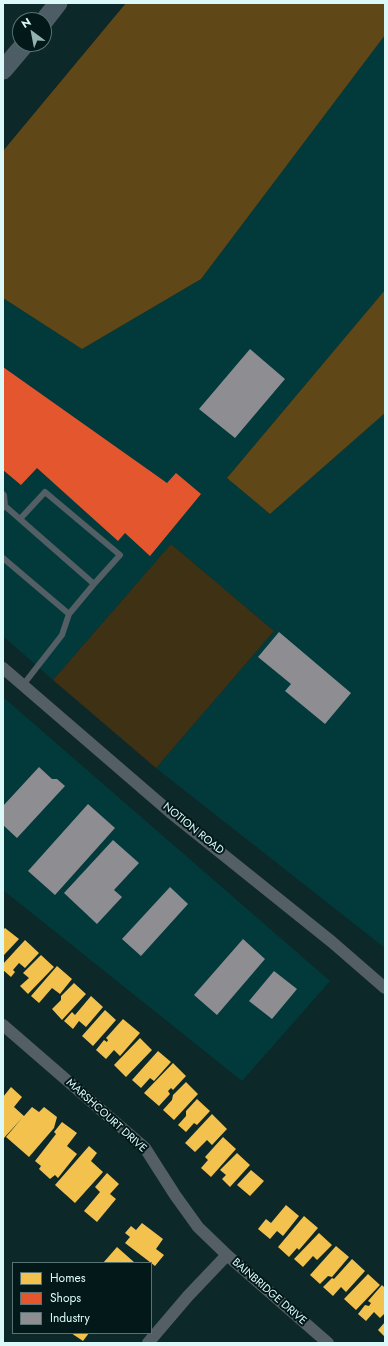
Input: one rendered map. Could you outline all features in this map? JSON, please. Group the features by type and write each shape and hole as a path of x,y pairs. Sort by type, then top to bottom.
{"main road":[{"path":"51,12 58,3"},
{"path":"3,70 18,52"}],"street":[{"name":"NOTION ROAD","path":"3,668 170,812 332,942 385,988"},
{"name":"MARSHCOURT DRIVE","path":"3,1025 146,1148 175,1195 198,1227 227,1255"},
{"name":"BAINBRIDGE DRIVE","path":"148,1343 188,1296 227,1255 328,1343"}],"lane":[{"path":"20,519 45,492 120,555 69,614 62,634 23,685"},
{"path":"3,494 4,507 20,519 94,584"},
{"path":"3,558 69,614"}],"shaded area":[{"path":"126,3 385,3 385,35 201,279 82,349 3,298 3,151"},
{"path":"385,35 385,290 227,478 270,514 385,413 385,948 156,768 274,631 171,544 53,680 3,636 3,298 82,349 201,279"},
{"path":"385,290 385,413 270,514 227,478"},
{"path":"171,544 274,631 156,768 53,680"},
{"path":"3,697 330,981 242,1081 3,890"}],"building: Homes":[{"path":"5,928 19,939 4,955 3,930"},
{"path":"25,940 39,953 25,968 19,963 13,970 15,972 11,977 3,970 3,964"},
{"path":"41,955 54,967 28,994 20,986 29,978 23,973"},
{"path":"57,966 72,979 60,994 52,988 39,1003 31,996"},
{"path":"74,983 86,994 62,1020 52,1009 61,1000 61,996"},
{"path":"91,996 103,1007 86,1027 79,1021 73,1029 64,1021 72,1012 75,1015"},
{"path":"105,1010 116,1020 93,1046 82,1036"},
{"path":"123,1019 140,1033 120,1056 114,1050 106,1059 96,1050 104,1040 107,1042 108,1040 106,1038"},
{"path":"140,1038 152,1050 126,1077 114,1065"},
{"path":"158,1051 171,1062 154,1081 150,1078 141,1088 132,1080"},
{"path":"173,1063 186,1076 173,1090 171,1088 168,1091 170,1094 159,1106 144,1093"},
{"path":"186,1082 198,1094 174,1120 163,1110 172,1100 173,1095"},
{"path":"11,1087 22,1097 14,1107 24,1116 32,1107 39,1112 44,1107 57,1117 54,1128 29,1157 6,1137 22,1118 3,1138 3,1097"},
{"path":"197,1099 210,1111 197,1125 194,1123 186,1132 178,1125 186,1116 186,1111"},
{"path":"212,1114 227,1129 212,1145 207,1140 195,1152 185,1143"},
{"path":"62,1122 77,1133 67,1146 77,1154 58,1178 55,1175 50,1179 39,1169 41,1166 35,1161 56,1134 54,1132"},
{"path":"223,1137 236,1149 211,1177 201,1168 208,1160 205,1157"},
{"path":"89,1146 97,1153 91,1161 103,1172 75,1203 55,1185"},
{"path":"237,1153 250,1165 230,1187 222,1179 226,1175 220,1170"},
{"path":"251,1170 264,1181 250,1196 237,1185"},
{"path":"107,1173 119,1184 110,1194 116,1199 97,1222 84,1211 100,1192 95,1187"},
{"path":"286,1205 299,1216 283,1236 277,1231 270,1239 258,1229 266,1219 271,1223"},
{"path":"304,1216 318,1228 299,1250 297,1248 289,1257 278,1247"},
{"path":"142,1223 163,1239 156,1249 164,1255 155,1266 152,1262 150,1262 125,1243 130,1237 125,1233 131,1226 136,1230"},
{"path":"319,1233 332,1245 317,1260 313,1256 303,1267 294,1259"},
{"path":"336,1246 349,1257 332,1277 328,1276 320,1284 310,1275"},
{"path":"117,1247 134,1262 104,1262"},
{"path":"352,1259 365,1271 346,1292 341,1287 333,1296 323,1287 332,1278 334,1279"},
{"path":"368,1274 380,1285 356,1310 344,1299"},
{"path":"382,1285 385,1288 385,1313 380,1318 374,1312 366,1321 358,1314 365,1305 369,1306 371,1303 368,1301"},
{"path":"385,1322 385,1337 378,1330"},
{"path":"72,1334 88,1334 83,1341"}],"building: Shops":[{"path":"3,367 167,483 176,473 201,494 150,556 125,533 118,541 37,468 21,485 3,470"}],"building: Industry":[{"path":"250,349 285,379 235,438 199,409"},
{"path":"279,632 351,693 325,724 285,691 291,684 258,657"},
{"path":"39,767 52,779 57,779 65,786 17,838 3,825 3,806"},
{"path":"88,804 115,828 55,895 28,871"},
{"path":"113,840 139,863 114,890 122,897 97,924 64,893"},
{"path":"170,887 188,904 141,956 122,939"},
{"path":"243,939 265,959 217,1015 194,995"},
{"path":"274,971 297,989 272,1019 249,1001"}]}
